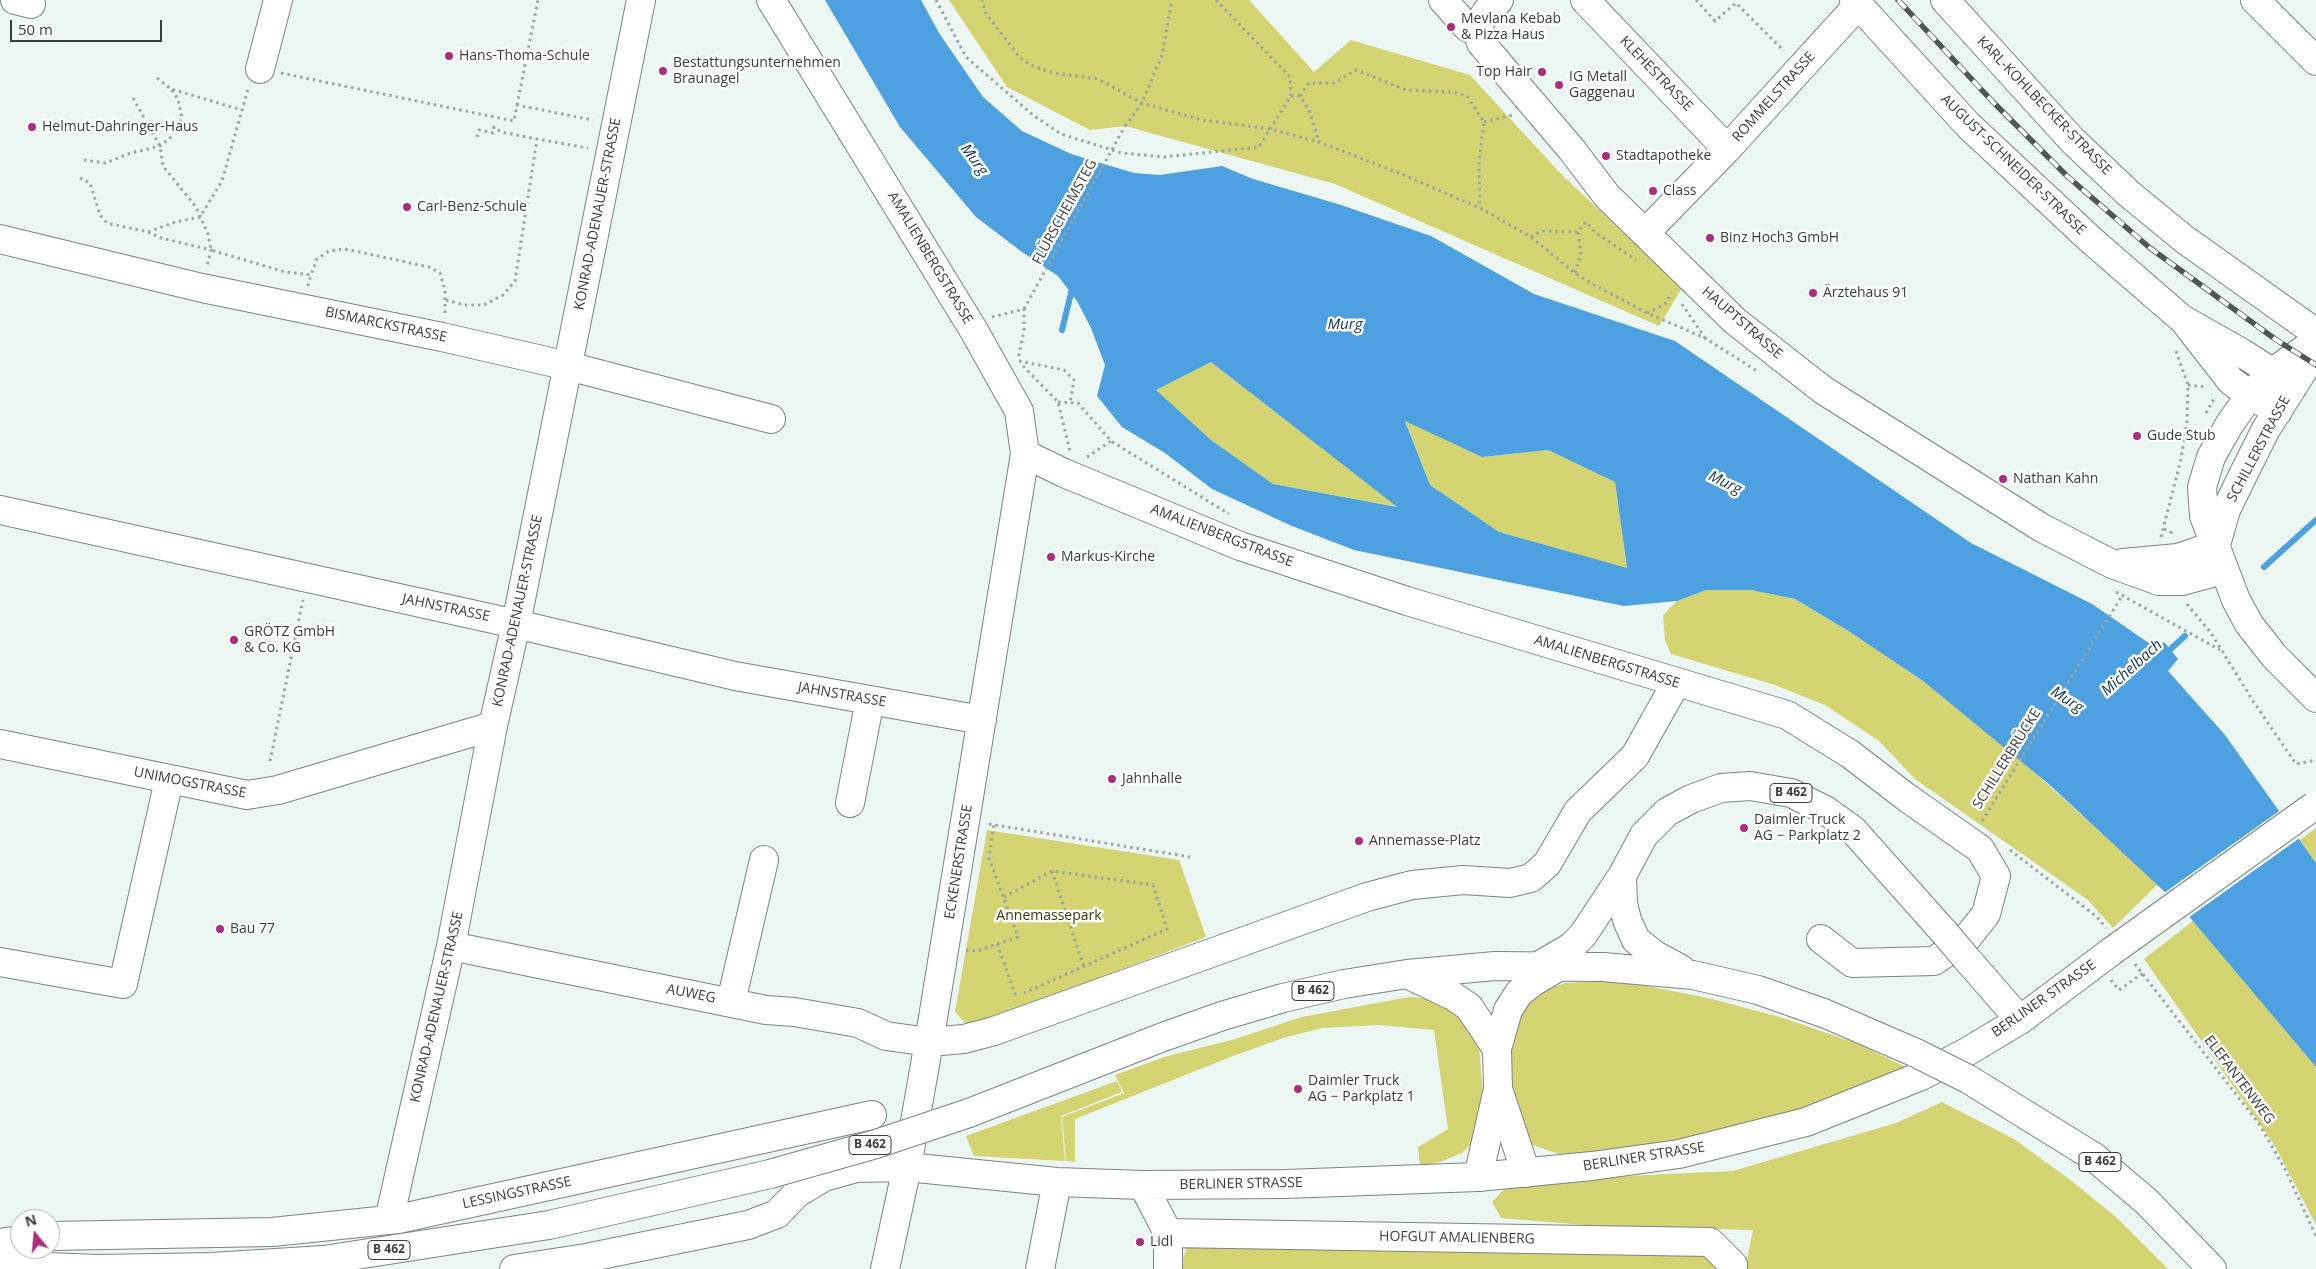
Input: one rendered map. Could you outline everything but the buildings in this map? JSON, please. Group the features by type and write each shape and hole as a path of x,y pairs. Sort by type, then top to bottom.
{"street":[{"path":"260,69 278,0"},
{"name":"KONRAD-ADENAUER-STRASSE","path":"389,1220 451,946 493,726 516,624 641,0"},
{"name":"AMALIENBERGSTRASSE","path":"771,0 973,329 1019,410 1025,454 1064,473 1240,546 1407,601 1787,715 1850,754 1906,797 1980,849 1996,876 1986,914 1967,938 1934,961 1852,963 1822,939"},
{"name":"HAUPTSTRASSE","path":"1443,0 1467,27 1478,33 1481,44 1572,150 1607,196 1735,320 1823,390 2042,528 2112,564 2159,581 2182,581 2223,570"},
{"path":"1478,33 1483,16 1499,0"},
{"name":"KLEHESTRASSE","path":"1585,0 1727,149"},
{"name":"KARL-KOHLBECKER-STRASSE","path":"1945,0 2072,140 2128,193 2184,239 2316,333"},
{"path":"2255,0 2316,61"},
{"name":"ROMMELSTRASSE","path":"1646,232 1727,149 1856,2"},
{"name":"AUGUST-SCHNEIDER-STRASSE","path":"1856,2 1968,125 2091,240 2182,319 2283,379"},
{"name":"BISMARCKSTRASSE","path":"0,239 202,288 442,337 568,366 771,420"},
{"name":"AUGUST-SCHNEIDER-STRASSE","path":"2182,319 2216,365 2231,381 2250,395 2278,410"},
{"name":"SCHILLERSTRASSE","path":"2216,545 2226,510 2278,410 2283,379 2316,341"},
{"name":"SCHILLERSTRASSE","path":"2216,545 2204,516 2202,487 2211,457 2229,425 2250,395 2283,379 2316,350"},
{"name":"ECKENERSTRASSE","path":"885,1269 907,1167 929,1042 1025,454"},
{"name":"JAHNSTRASSE","path":"0,510 516,624 735,676 982,720"},
{"path":"2112,564 2165,561 2216,545 2223,570 2249,624 2274,656 2316,698"},
{"name":"AUWEG","path":"451,946 766,1010 794,1012 858,1023 886,1036 929,1042 964,1039 994,1032 1367,897 1412,885 1462,880 1510,883 1531,878 1547,864 1578,811 1635,756 1676,682"},
{"path":"850,804 870,700"},
{"name":"UNIMOGSTRASSE","path":"0,744 247,795 263,794 493,726"},
{"path":"0,962 123,984 169,780"},
{"name":"B 462","path":"1478,1177 1498,1089 1497,1049 1508,1010 1520,993 1583,935 1622,876 1644,835 1667,812 1691,799 1722,788 1750,786 1791,794 1825,810 1853,830 2020,1020"},
{"name":"BERLINER STRASSE","path":"907,1167 1057,1182 1143,1185 1285,1184 1478,1177 1679,1154 1806,1122 1921,1076 1965,1053 2020,1020 2112,951 2315,805"},
{"path":"731,1002 764,860"},
{"name":"B 462","path":"1622,876 1623,903 1627,920 1636,940 1655,956 1693,976"},
{"name":"B 462","path":"0,1265 98,1269 164,1268 324,1260 548,1225 770,1174 876,1144 969,1113 1222,1016 1327,988 1406,974 1495,966 1551,965 1647,970 1693,976 1758,990 1826,1014 1916,1053 1968,1079 2094,1157 2146,1201 2212,1269"},
{"path":"1406,974 1453,996 1469,1007 1497,1049"},
{"name":"B 462","path":"1498,1089 1526,1173"},
{"name":"LESSINGSTRASSE","path":"60,1236 272,1232 389,1220 872,1115"},
{"path":"514,1269 586,1258 748,1225 777,1214 796,1194 824,1177 856,1168 907,1167"},
{"path":"1040,1269 1057,1182"},
{"path":"1143,1185 1168,1232 1168,1269"},
{"name":"HOFGUT AMALIENBERG","path":"1168,1232 1710,1242 1733,1266 1732,1269"}],"path":[{"path":"287,75 514,121 538,0"},
{"path":"936,0 966,57 1034,115 1061,134 1122,153 1164,157 1259,147 1291,96 1290,77 1216,0"},
{"path":"982,0 986,14 1020,58 1033,66 1054,73 1098,79 1142,103 1202,120 1270,129 1319,142 1399,173 1480,208 1531,237 1574,273 1581,252 1578,232 1586,222 1595,232 1640,262"},
{"name":"FLÜRSCHEIMSTEG","path":"1024,309 1125,126 1142,103 1162,55 1172,0"},
{"path":"1696,0 1715,21 1736,3 1800,68"},
{"path":"200,218 222,181 250,84 260,69"},
{"path":"1300,96 1309,83 1334,83 1356,70 1406,90 1453,92 1467,96 1484,122 1479,162 1480,208"},
{"path":"157,78 172,89 242,110"},
{"path":"84,160 105,163 131,153 160,146 171,137 182,118 178,98 172,89"},
{"path":"1291,96 1300,96"},
{"path":"1300,96 1309,110 1319,142"},
{"path":"133,98 160,146 163,166 196,206 208,234 211,250 202,288"},
{"path":"517,105 594,120"},
{"path":"1484,122 1521,113"},
{"path":"477,137 478,130 493,133 494,126 502,132 610,152"},
{"path":"446,300 464,305 484,305 503,295 515,281 537,139"},
{"path":"80,178 90,183 100,215 107,223 148,232 161,238 211,250 285,272 311,274 318,259 323,255 329,251 345,249 429,267 440,273 445,290 446,300 442,337"},
{"path":"148,232 175,222 200,218"},
{"path":"1531,237 1542,231 1578,232"},
{"path":"1647,313 1665,304 1673,291 1705,338"},
{"path":"989,318 1024,309 1024,330 1018,361"},
{"path":"2164,529 2181,459 2187,421 2188,385 2175,349 2182,319"},
{"path":"1018,361 1058,402 1071,449 1064,473"},
{"path":"1018,361 1064,370 1074,380 1070,403"},
{"path":"1058,402 1078,403 1111,441 1214,506 1230,514"},
{"path":"2153,539 2161,535"},
{"path":"270,761 308,578"},
{"name":"SCHILLERBRÜCKE","path":"1981,822 2122,596 2220,650 2296,764 2316,760"},
{"path":"966,820 1190,857"},
{"path":"944,947 977,951 1018,936 989,858 994,824"},
{"path":"2002,844 2097,917"},
{"path":"997,944 1015,997 1167,929 1153,885 1052,871 1004,897"},
{"path":"1052,871 1084,967"},
{"name":"ELEFANTENWEG","path":"2119,990 2142,973 2259,1124 2284,1169 2316,1236"}],"green space":[{"path":"949,0 1249,0 1314,72 1351,40 1470,75 1562,175 1682,288 1659,326 1335,184 1125,126 1090,130 1007,87"},
{"path":"1211,362 1398,507 1273,484 1211,440 1155,390"},
{"path":"1405,420 1482,457 1548,450 1615,482 1627,569 1499,532 1430,485"},
{"path":"1706,590 1751,590 1795,599 1850,632 1923,681 2024,763 2158,884 2113,928 2088,900 1915,779 1879,741 1825,705 1775,685 1671,654 1665,640 1663,615 1677,601"},
{"path":"2316,828 2316,863 2300,840"},
{"name":"Annemassepark","path":"987,830 1179,860 1206,937 1025,1006 966,1024 955,1012"},
{"path":"2193,921 2316,1067 2316,1225 2275,1146 2144,959"},
{"path":"1597,981 1642,985 1708,998 1780,1017 1856,1043 1908,1068 1789,1113 1686,1139 1596,1152 1559,1154 1532,1145 1520,1126 1514,1109 1511,1051 1513,1030 1527,1003 1544,990 1565,983"},
{"path":"1409,997 1437,999 1453,1006 1479,1046 1483,1094 1479,1128 1472,1143 1462,1153 1440,1162 1420,1166 1418,1147 1448,1129 1434,1030 1378,1025 1322,1028 1283,1038 1075,1119 1075,1162 1066,1161 1062,1117 1124,1093 1115,1075 1164,1057 1235,1039 1302,1017"},
{"path":"1117,1081 1122,1092 1061,1116 1065,1161 974,1156 966,1136"},
{"path":"1942,1102 2014,1139 2069,1179 2116,1217 2168,1269 1745,1269 1753,1230 1584,1225 1501,1218 1492,1202 1507,1186 1626,1176 1733,1171 1896,1123"},
{"path":"1226,1236 1698,1252 1711,1258 1721,1269 1180,1269 1186,1249"}],"water":[{"name":"Murg","path":"825,0 921,0 939,33 983,97 1022,131 1071,154 1134,173 1160,175 1222,166 1253,179 1341,205 1431,236 1534,294 1675,341 1971,543 2092,604 2156,648 2164,642 2178,659 2168,671 2225,735 2316,863 2316,1067 2181,907 2051,786 1923,681 1850,632 1795,599 1751,590 1706,590 1677,601 1624,606 1354,550 1292,526 1212,489 1165,453 1122,427 1097,396 1105,365 1091,328 1077,301 1058,276 1022,252 976,217 900,127","holes":["1211,362 1396,506 1397,507 1273,484 1211,440 1156,390","1405,421 1482,457 1548,450 1615,482 1627,568 1499,532 1430,485"]}],"pier":[{"path":"2282,809 2301,837 2188,918 2164,893"}],"waterway":[{"path":"1062,330 1073,285"},
{"name":"Michelbach","path":"2264,567 2316,520"},
{"name":"Michelbach","path":"2164,655 2185,636"}],"railway":[{"path":"1898,0 1992,101 2067,176 2150,248 2275,339 2316,365"}],"place":[{"name":"Mevlana Kebab & Pizza Haus","path":"1451,27"},
{"name":"Hans-Thoma-Schule","path":"449,56"},
{"name":"Bestattungsunternehmen Braunagel","path":"663,71"},
{"name":"Top Hair","path":"1542,72"},
{"name":"IG Metall Gaggenau","path":"1559,85"},
{"name":"Helmut-Dahringer-Haus","path":"32,127"},
{"name":"Stadtapotheke","path":"1606,156"},
{"name":"Class","path":"1653,191"},
{"name":"Carl-Benz-Schule","path":"407,207"},
{"name":"Binz Hoch3 GmbH","path":"1710,238"},
{"name":"Ärztehaus 91","path":"1813,293"},
{"name":"Gude Stub","path":"2137,436"},
{"name":"Nathan Kahn","path":"2003,479"},
{"name":"Markus-Kirche","path":"1051,557"},
{"name":"GRÖTZ GmbH & Co. KG","path":"234,640"},
{"name":"Jahnhalle","path":"1112,779"},
{"name":"Daimler Truck AG − Parkplatz 2","path":"1744,828"},
{"name":"Annemasse-Platz","path":"1359,841"},
{"name":"Bau 77","path":"220,929"},
{"name":"Daimler Truck AG − Parkplatz 1","path":"1298,1089"},
{"name":"Lidl","path":"1140,1242"}]}
